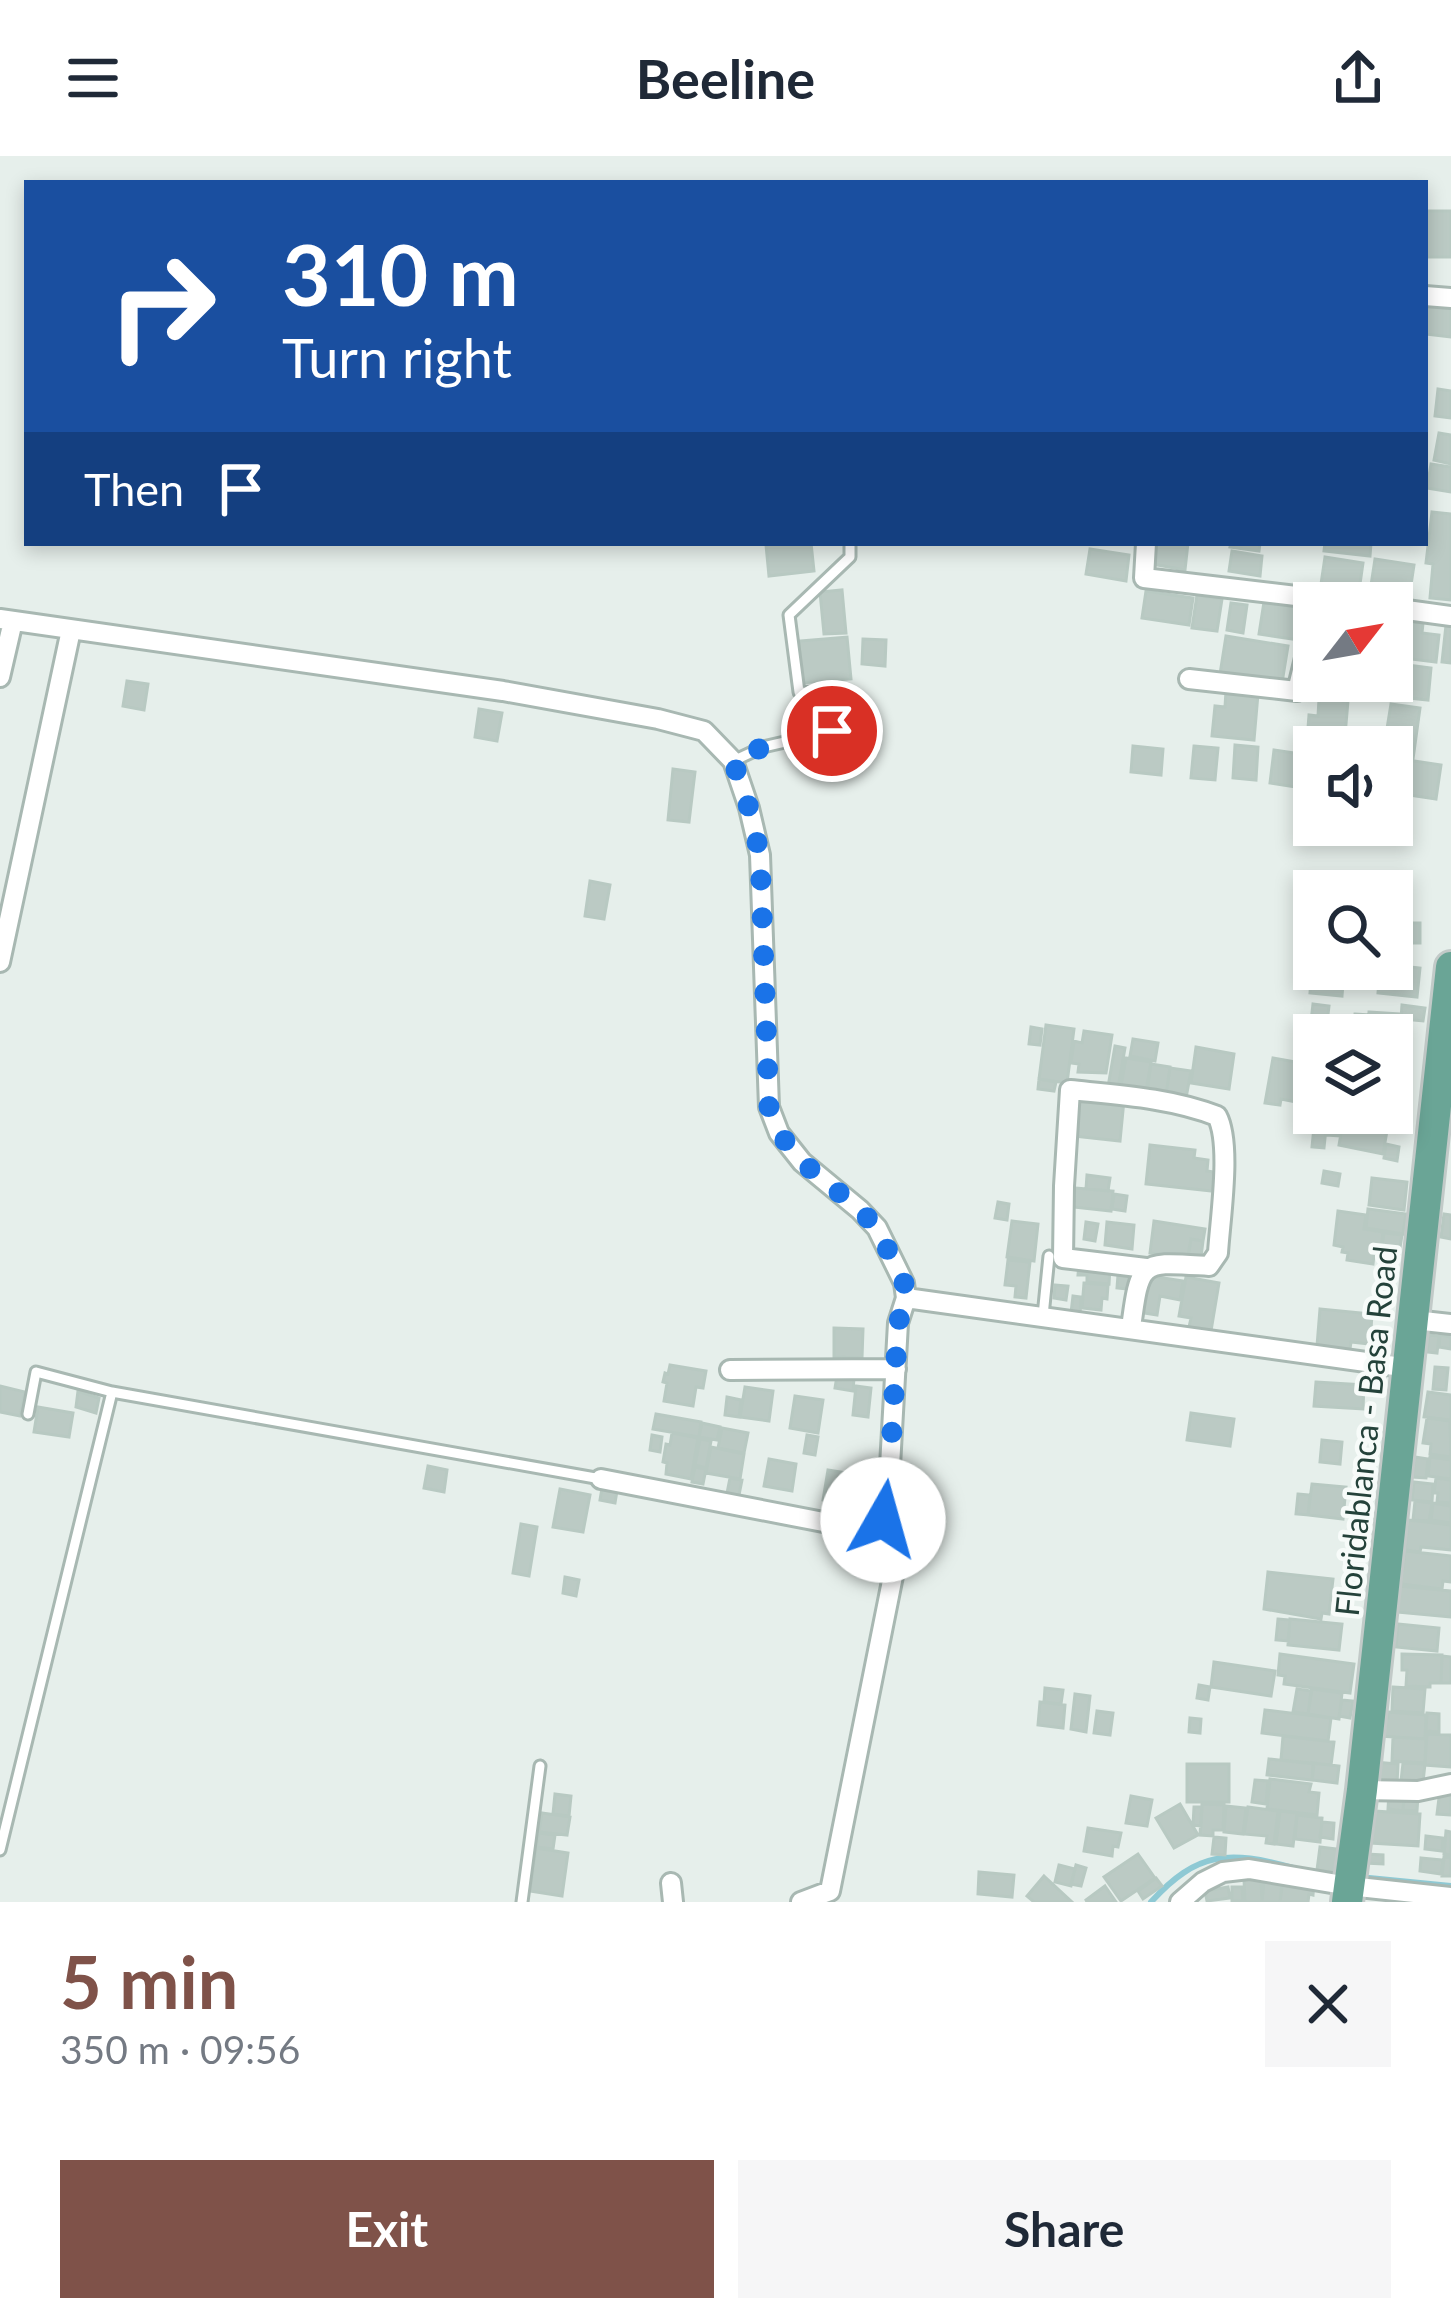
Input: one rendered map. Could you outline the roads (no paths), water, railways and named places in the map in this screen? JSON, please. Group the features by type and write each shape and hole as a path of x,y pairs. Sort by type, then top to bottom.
{"main road":[{"name":"Floridablanca - Basa Road","path":"1350,1883 1451,967"}],"street":[{"path":"1146,546 1144,578 1293,596"},
{"path":"1413,611 1451,616"},
{"path":"0,677 6,620 503,691 704,731 733,761 760,855 769,1107 779,1133 802,1162 877,1228 904,1283 907,1298 898,1323 889,1484 883,1520 870,1531"},
{"path":"0,962 71,629"},
{"path":"1189,679 1293,691"},
{"path":"1131,1328 1136,1286 1146,1268 1155,1263 1209,1266 1218,1253 1223,1126 1217,1116 1200,1109 1070,1090 1063,1258 1146,1268"},
{"path":"907,1298 1408,1368"},
{"path":"1414,1320 1451,1324"},
{"path":"730,1370 896,1369"},
{"path":"601,1479 870,1531 898,1551 830,1891 801,1902"},
{"path":"1362,1790 1418,1791 1451,1784"},
{"path":"1180,1902 1222,1872 1249,1869 1451,1897"}],"lane":[{"path":"733,761 763,747 832,731 832,693 800,692 789,615 850,557 850,546"},
{"path":"1043,1316 1048,1256"},
{"path":"28,1414 36,1372 112,1392 601,1479"},
{"path":"0,1850 112,1392"},
{"path":"521,1902 540,1766"}],"waterway":[{"path":"1151,1902 1184,1873 1215,1859 1250,1859 1293,1868"},
{"path":"1359,1877 1451,1886"}]}
